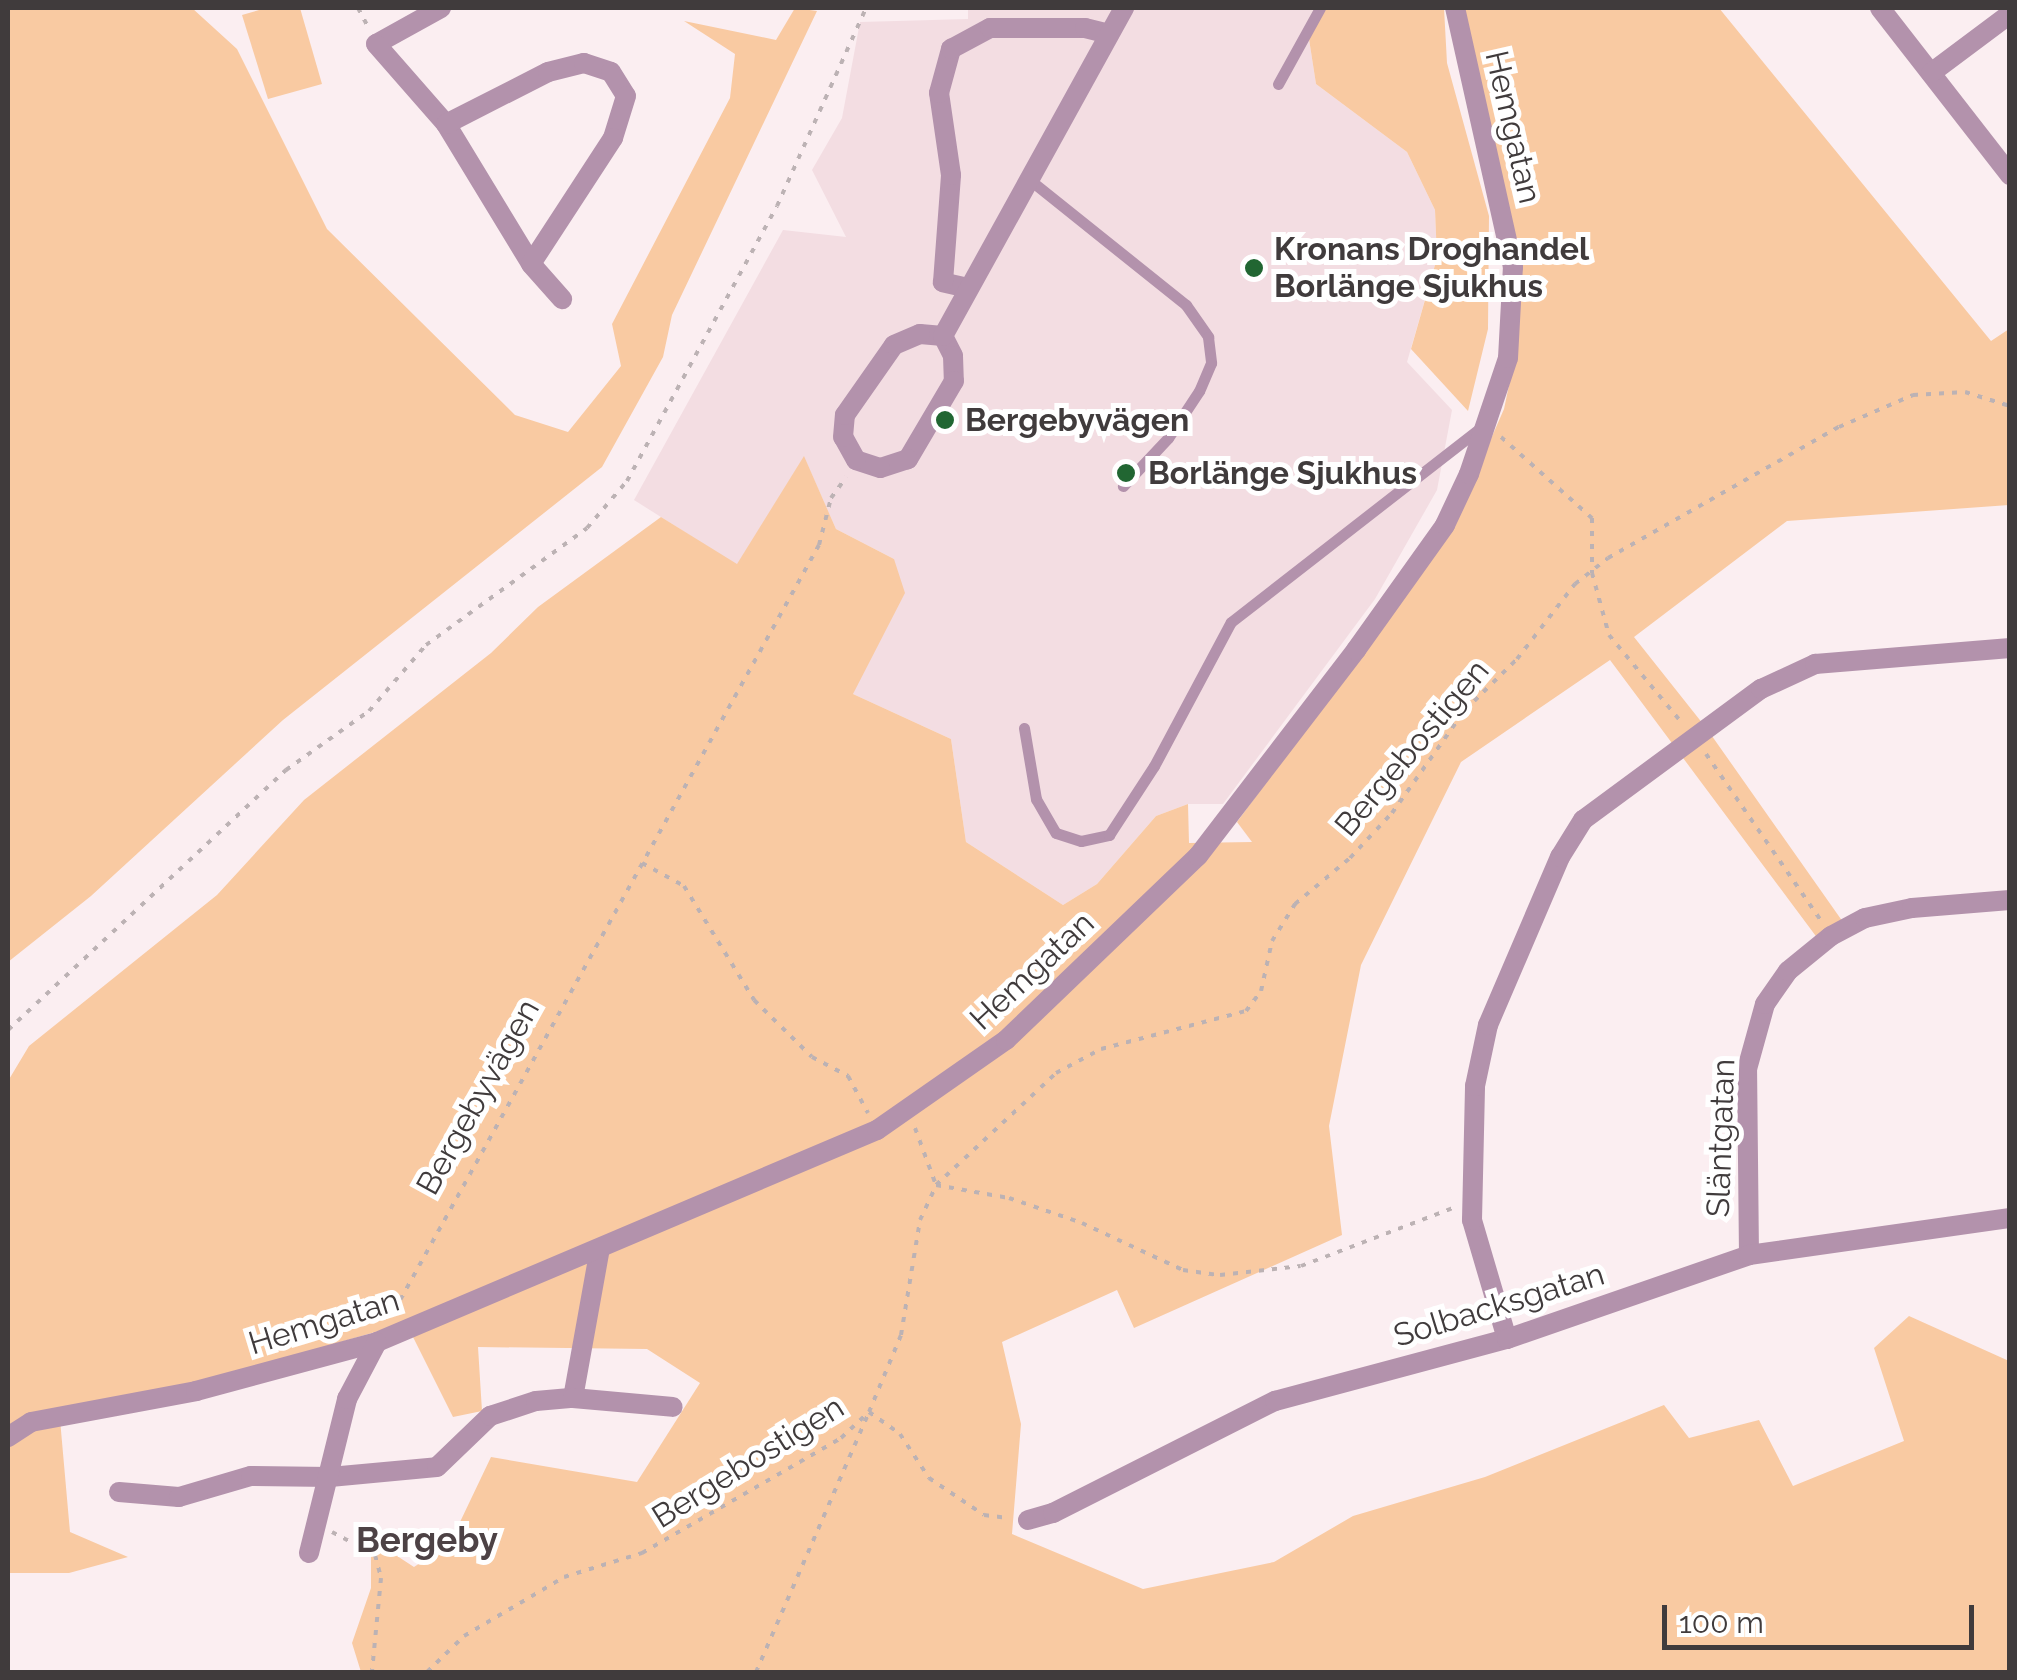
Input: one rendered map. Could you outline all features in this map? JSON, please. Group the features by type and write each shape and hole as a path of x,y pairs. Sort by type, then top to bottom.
{"street":[{"path":"442,8 376,44 446,124 532,264 562,299"},
{"path":"943,336 1124,8"},
{"name":"Hemgatan","path":"8,1437 32,1422 196,1391 376,1342 877,1130 1006,1040 1198,856 1356,650 1444,525 1470,474 1508,358 1513,267 1456,8"},
{"path":"1880,8 2010,175"},
{"path":"1931,73 2010,14"},
{"path":"968,288 943,282 951,174 939,93 951,49 990,28 1086,28 1109,34"},
{"path":"446,124 548,72 584,63 611,72 626,96 614,138 532,264"},
{"path":"920,334 943,336 953,356 954,381 908,459 880,468 856,460 843,437 844,415 894,345 920,334"},
{"path":"1507,1339 1470,1202 1475,1086 1488,1026 1560,857 1583,820 1761,689 1815,664 2010,648"},
{"name":"Släntgatan","path":"1748,1254 1747,1070 1765,1004 1788,970 1832,936 1865,918 1912,908 2010,900"},
{"name":"Solbacksgatan","path":"1028,1520 1053,1512 1275,1401 1507,1339 1748,1254 2010,1218"},
{"path":"573,1398 600,1248"},
{"path":"309,1553 319,1526 347,1399 376,1342"},
{"path":"119,1492 179,1498 251,1476 330,1477 437,1466 490,1416 536,1401 573,1398 673,1407"}],"lane":[{"path":"1278,84 1320,8"},
{"path":"1030,180 1186,305 1208,337 1211,363 1199,391 1168,438 1124,486"},
{"path":"1024,728 1028,770 1042,815 1056,833 1080,841 1109,835 1154,766 1232,622 1486,424"}],"path":[{"path":"8,1030 286,770 369,712 426,644 587,528 627,481 776,206 866,8"},
{"name":"Bergebostigen","path":"427,1672 481,1626 564,1577 642,1554 842,1438 869,1412 888,1376 901,1335 920,1220 936,1185 1056,1072 1101,1049 1246,1012 1261,991 1272,941 1295,904 1350,858 1382,824 1465,710 1517,659 1574,584 1608,558 1723,498 1839,427 1913,394 1965,392 2010,406"},
{"path":"1486,424 1592,518 1592,572 1609,635 1694,738 1832,936"},
{"name":"Bergebyvägen","path":"376,1342 819,545 831,498 856,460"},
{"path":"642,863 684,886 754,1000 812,1058 848,1076 877,1130"},
{"path":"908,1109 936,1185 1009,1198 1082,1223 1149,1258 1184,1270 1220,1275 1301,1266 1470,1202"},
{"path":"756,1672 869,1412 900,1434 929,1478 984,1515 1028,1520"},
{"path":"319,1526 376,1555 381,1578 372,1672"}],"shaded area":[{"path":"10,8 192,8 237,49 327,229 515,415 568,432 621,366 612,324 730,98 735,54 684,21 776,40 795,8 817,11 672,315 663,357 602,467 283,720 91,896 8,962"},
{"path":"266,8 300,8 322,84 268,99 242,15"},
{"name":"Borlänge Sjukhus","path":"968,8 1326,8 1309,39 1316,84 1407,152 1435,210 1437,258 1407,362 1452,410 1437,490 1375,599 1223,804 1188,804 1156,816 1097,884 1063,905 966,842 951,739 853,694 894,559 836,529 804,457 737,565 634,500 783,230 846,237 812,170 842,118 860,22 968,19"},
{"path":"1326,8 1444,8 1447,63 1489,216 1488,329 1468,411 1411,349 1437,258 1435,210 1407,152 1316,84 1309,39"},
{"path":"1464,8 1719,8 1991,341 2009,329 2009,505 1787,521 1634,637 1707,729 1850,932 1821,943 1610,660 1461,762 1361,965 1329,1126 1342,1235 1134,1328 1117,1290 1002,1342 1021,1424 1012,1534 1143,1589 1274,1562 1353,1516 1485,1477 1664,1405 1689,1438 1759,1420 1793,1486 1904,1441 1874,1348 1909,1316 2009,1361 2009,1672 361,1672 352,1643 371,1588 371,1539 414,1567 450,1543 491,1457 637,1482 700,1383 647,1349 478,1347 482,1411 453,1417 406,1323 193,1385 59,1408 70,1532 128,1557 69,1573 8,1573 8,1081 29,1046 217,895 304,800 491,653 538,607 661,517 737,564 804,456 836,529 894,559 905,593 853,694 951,739 966,842 1063,905 1097,884 1156,816 1188,804 1189,843 1252,842 1237,822 1452,528 1504,409 1515,357 1519,264"}],"place":[{"name":"Kronans Droghandel Borlänge Sjukhus","path":"1254,268"},
{"name":"Bergebyvägen","path":"945,420"},
{"name":"Borlänge Sjukhus","path":"1126,473"}],"district":[{"name":"Bergeby","path":"427,1540"}]}
